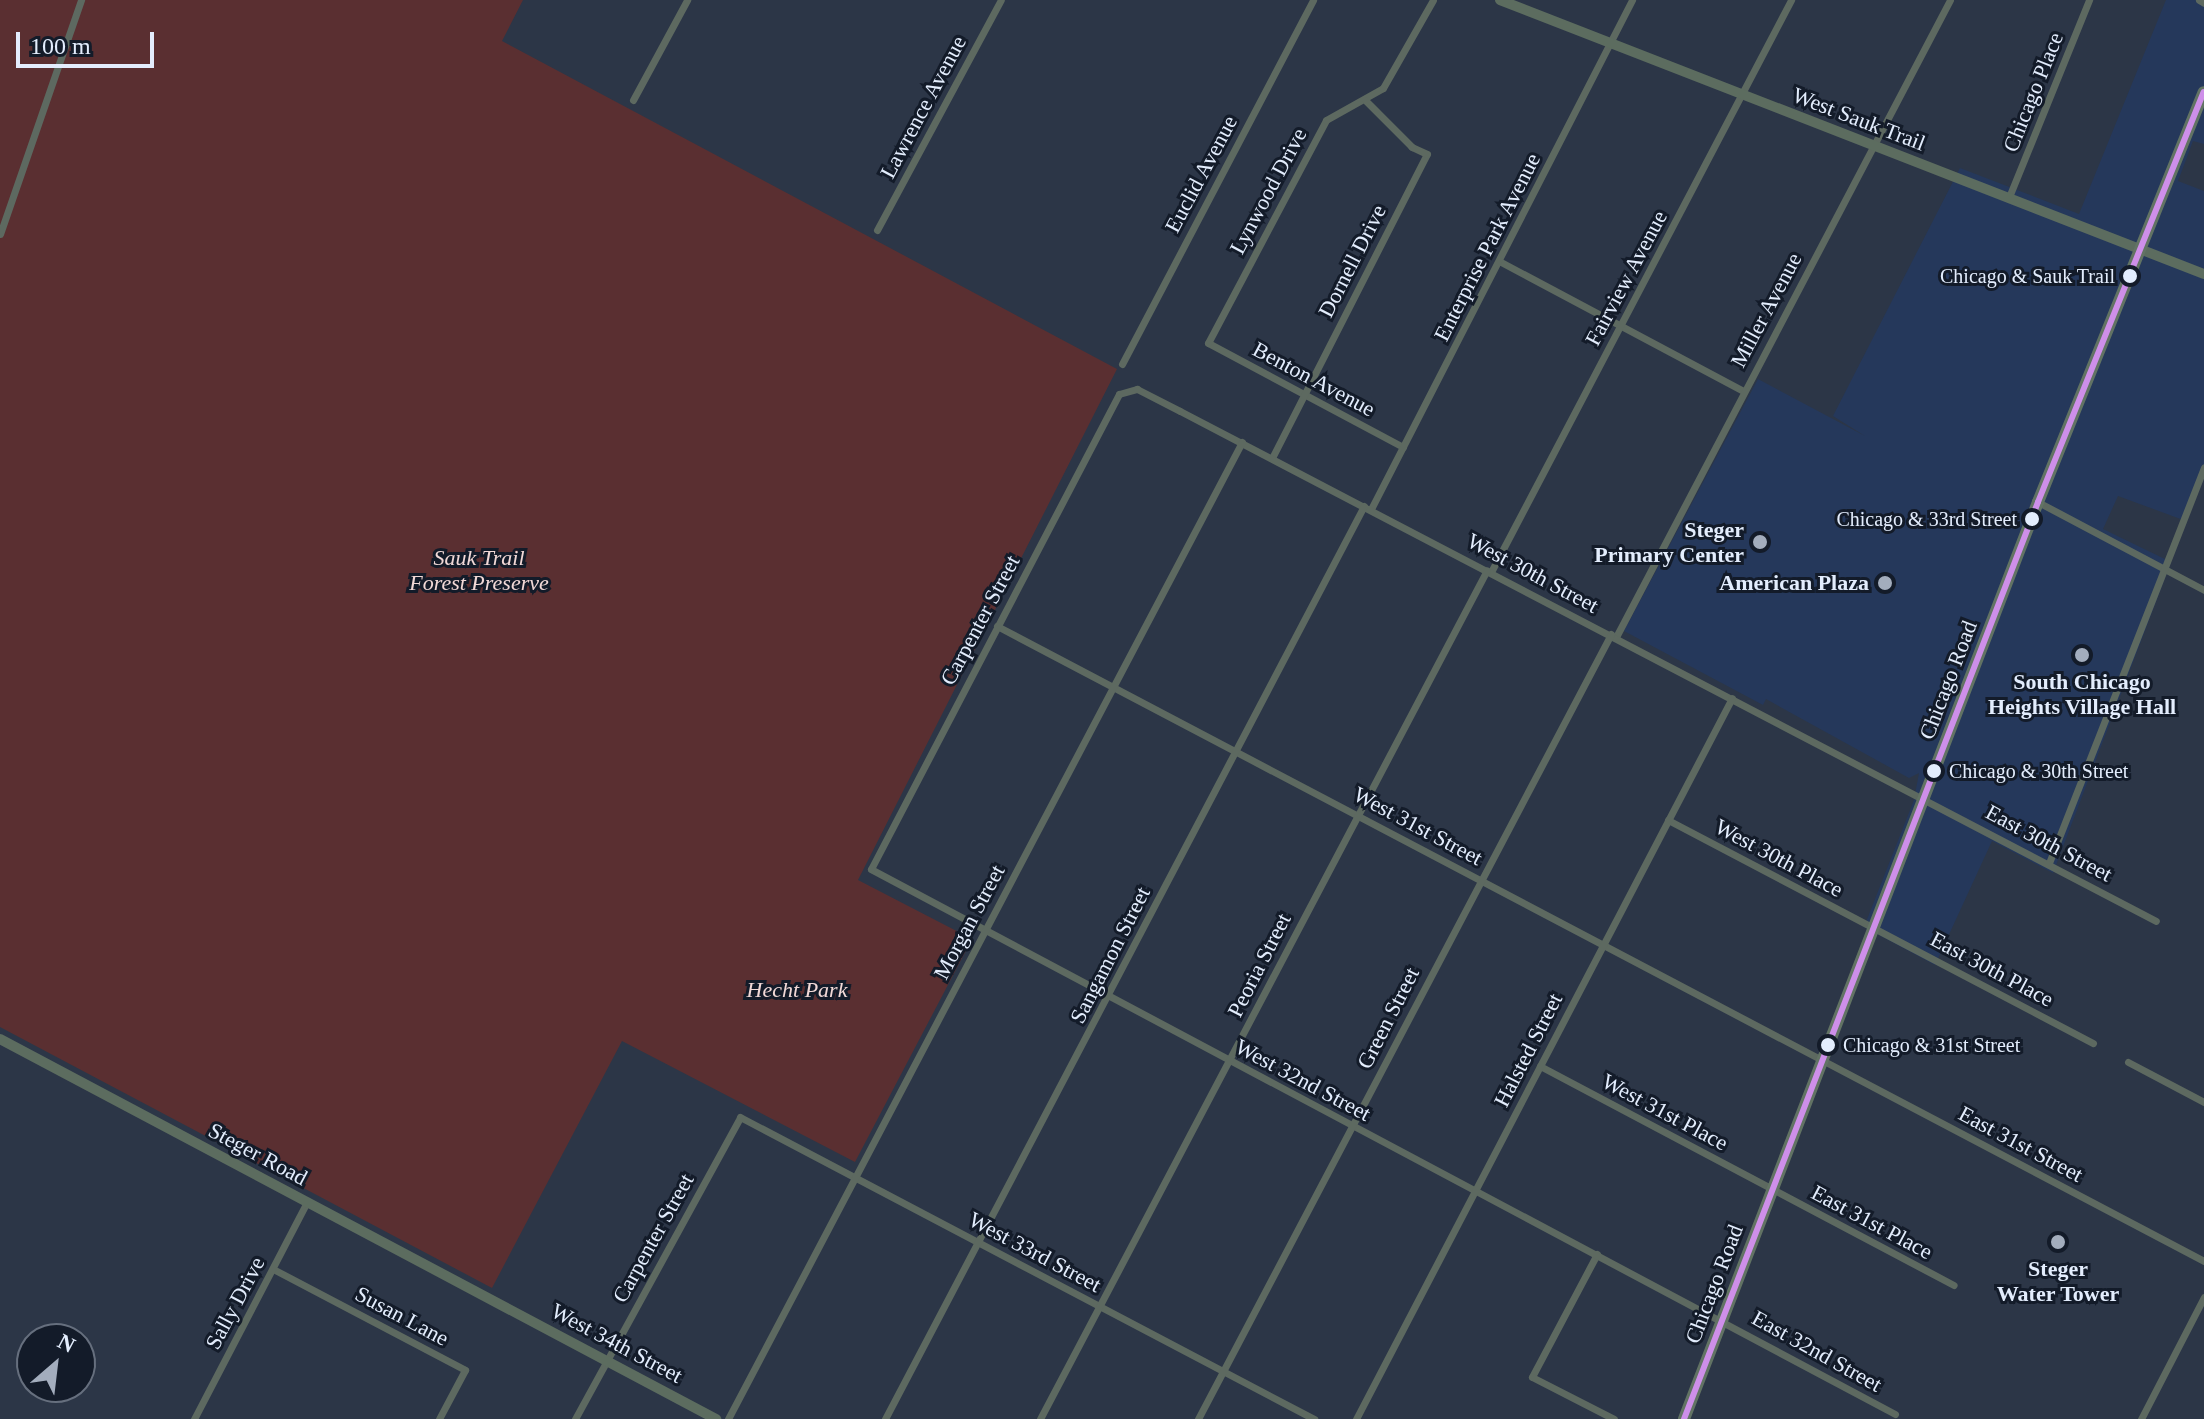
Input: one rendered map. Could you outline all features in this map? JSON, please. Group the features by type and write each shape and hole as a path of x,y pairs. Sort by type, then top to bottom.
{"main road":[{"name":"Chicago Road","path":"1684,1419 2038,502 2204,92"}],"street":[{"path":"0,234 81,0"},
{"path":"633,100 687,0"},
{"name":"Lawrence Avenue","path":"877,230 1001,0"},
{"name":"Euclid Avenue","path":"1122,364 1313,0"},
{"name":"Lynwood Drive","path":"1208,343 1326,120 1366,101 1397,69 1433,0"},
{"name":"West Sauk Trail","path":"1500,0 2204,274"},
{"name":"Enterprise Park Avenue","path":"1367,507 1403,447 1632,0"},
{"name":"Fairview Avenue","path":"1489,571 1622,326 1791,0"},
{"name":"Miller Avenue","path":"1613,636 1950,0"},
{"name":"Chicago Place","path":"2009,197 2089,0"},
{"name":"Dornell Drive","path":"1272,458 1427,154 1412,147 1366,101"},
{"path":"1499,261 1744,391"},
{"name":"Benton Avenue","path":"1208,343 1403,447"},
{"name":"West 30th Street","path":"1123,389 1137,389 1242,442 1924,798"},
{"name":"Carpenter Street","path":"871,869 1123,389"},
{"name":"Morgan Street","path":"728,1419 1242,442"},
{"path":"2049,863 2162,567 2204,467"},
{"path":"2038,502 2204,590"},
{"name":"Sangamon Street","path":"885,1419 1367,507"},
{"name":"Peoria Street","path":"1040,1419 1489,571"},
{"name":"West 31st Street","path":"997,626 1822,1057"},
{"name":"Green Street","path":"1198,1419 1480,878 1613,636"},
{"name":"Halsted Street","path":"1356,1419 1732,698"},
{"name":"East 30th Street","path":"1924,798 2156,921"},
{"name":"West 30th Place","path":"1668,820 1873,928"},
{"name":"West 32nd Street","path":"871,869 984,933 1722,1319"},
{"name":"East 30th Place","path":"1873,928 2093,1043"},
{"name":"Steger Road","path":"0,1039 498,1302"},
{"name":"East 31st Street","path":"1822,1057 2204,1261"},
{"path":"2128,1062 2204,1102"},
{"name":"West 31st Place","path":"1540,1066 1772,1191"},
{"name":"Carpenter Street","path":"575,1419 740,1117"},
{"name":"West 33rd Street","path":"740,1117 1314,1419"},
{"name":"East 31st Place","path":"1772,1191 1954,1285"},
{"name":"Sally Drive","path":"194,1419 307,1202"},
{"path":"1597,1254 1532,1377 1614,1419"},
{"name":"Susan Lane","path":"273,1269 465,1370 439,1419"},
{"path":"2141,1419 2204,1297"},
{"name":"West 34th Street","path":"498,1302 716,1419"},
{"name":"East 32nd Street","path":"1722,1319 1895,1414"}],"shaded area":[{"path":"2166,0 2204,0 2204,144 2193,141 2178,181 2204,191 2204,477 2186,521 2118,496 2103,529 2171,562 2053,873 1992,841 1935,965 1864,927 1914,800 1919,773 1909,778 1766,699 1763,705 1624,631 1758,379 1865,436 1833,416 1960,168 2079,214"}],"green space":[{"name":"Sauk Trail Forest Preserve","path":"0,0 523,0 502,41 1117,369 858,880 972,939 855,1162 622,1041 492,1288 0,1027"}],"transit line":[{"path":"1684,1419 2038,502 2204,92"}],"place":[{"name":"Chicago & Sauk Trail","path":"2130,276"},
{"name":"Chicago & 33rd Street","path":"2032,519"},
{"name":"Steger Primary Center","path":"1760,542"},
{"name":"American Plaza","path":"1885,583"},
{"name":"South Chicago Heights Village Hall","path":"2082,655"},
{"name":"Chicago & 30th Street","path":"1934,771"},
{"name":"Chicago & 31st Street","path":"1828,1045"},
{"name":"Steger Water Tower","path":"2058,1242"}],"park label":[{"name":"Hecht Park","path":"797,990"}]}
